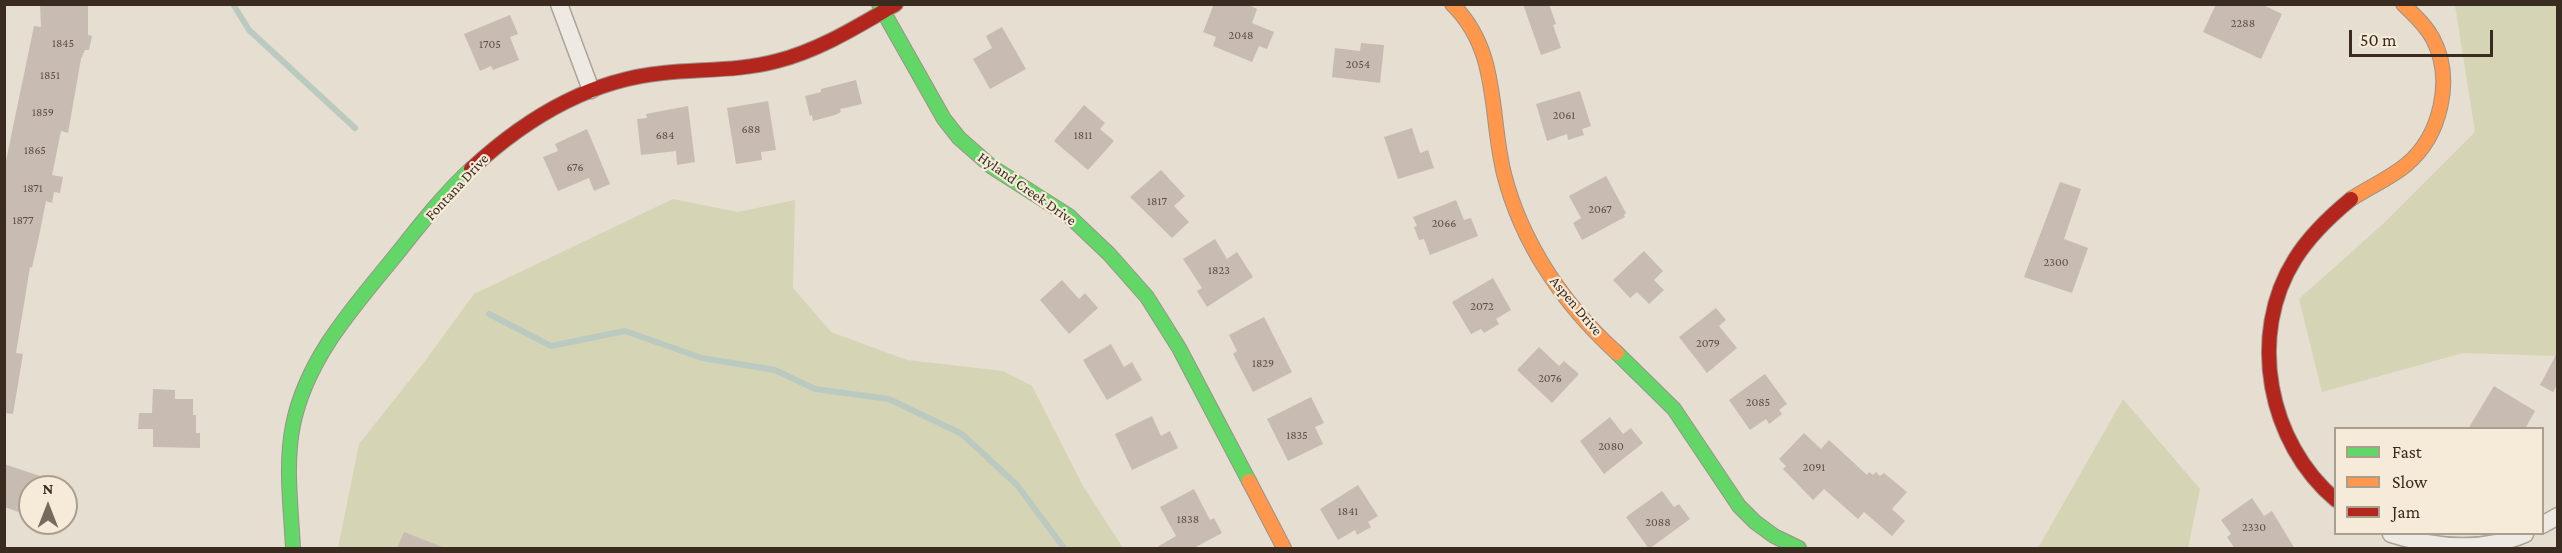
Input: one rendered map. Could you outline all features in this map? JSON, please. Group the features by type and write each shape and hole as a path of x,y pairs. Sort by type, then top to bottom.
{"street":[{"path":"559,4 591,90"},
{"name":"Fontana Drive","path":"293,549 288,477 291,432 306,382 328,340 343,319 464,175 514,133 591,90 630,77 654,73 731,68 783,59 824,44 881,8 896,4"},
{"name":"Aspen Drive","path":"1452,4 1473,28 1484,48 1489,67 1498,147 1505,177 1526,233 1550,276 1590,327 1652,383 1675,410 1690,430 1730,498 1742,512 1778,539 1798,549"},
{"path":"2334,499 2306,468 2289,442 2285,431 2270,377 2268,349 2271,323 2285,276 2297,253 2313,232 2354,198 2398,172 2413,160 2435,125 2444,81 2441,60 2434,39 2421,20 2403,4"},
{"name":"Hyland Creek Drive","path":"881,8 944,119 959,138 992,167 1068,216 1109,254 1147,297 1179,348 1284,549"},
{"path":"2544,524 2558,516"},
{"path":"2394,535 2451,547 2485,546 2522,535"}],"green space":[{"path":"2455,5 2557,5 2557,356 2463,353 2322,392 2299,299 2384,223 2475,132"},
{"path":"673,199 738,212 795,200 793,288 831,332 907,360 1003,371 1032,386 1083,486 1123,548 338,548 359,444 425,361 474,294"},
{"path":"2123,399 2200,489 2188,548 2038,548"}],"building":[{"path":"40,4 88,4 88,35 92,36 89,50 85,50 81,59 68,133 61,131 52,175 63,177 60,193 54,192 52,203 46,201 32,268 30,267 16,353 23,354 13,414 4,413 4,170 34,26 41,27"},
{"path":"1214,4 1247,4 1257,9 1252,23 1274,32 1267,49 1259,46 1252,62 1213,46 1216,37 1203,32"},
{"path":"1523,4 1549,4 1561,48 1541,55"},
{"path":"2216,4 2261,4 2282,14 2261,59 2203,32"},
{"path":"510,15 518,34 510,37 519,60 493,70 491,66 480,71 464,34"},
{"path":"1002,27 1026,69 990,89 973,59 992,48 986,36"},
{"path":"1361,43 1384,45 1380,83 1332,77 1335,48 1360,51"},
{"path":"856,80 862,104 840,109 841,112 835,115 813,121 805,96 821,92 821,89"},
{"path":"1580,91 1591,126 1582,129 1584,135 1568,140 1567,134 1547,141 1536,104"},
{"path":"768,101 776,150 761,152 762,160 736,164 727,108"},
{"path":"1084,105 1105,123 1100,129 1114,141 1088,170 1054,141"},
{"path":"688,106 695,162 677,165 676,151 641,155 637,119 647,118 646,114"},
{"path":"1412,128 1420,153 1428,150 1434,168 1398,179 1384,137"},
{"path":"587,129 610,184 594,191 589,178 558,191 543,157 558,151 555,144"},
{"path":"1161,170 1185,196 1174,206 1189,222 1172,238 1130,197"},
{"path":"1606,176 1626,213 1625,217 1582,240 1573,223 1581,218 1569,196"},
{"path":"2060,182 2081,189 2064,239 2088,248 2072,293 2024,277"},
{"path":"1456,200 1464,220 1471,218 1478,236 1430,255 1424,239 1419,240 1413,217"},
{"path":"1215,239 1227,259 1237,252 1253,277 1207,307 1197,291 1202,288 1183,259"},
{"path":"1644,251 1663,271 1654,280 1664,290 1649,304 1637,292 1630,298 1613,280"},
{"path":"1493,278 1511,310 1496,319 1499,324 1484,333 1481,329 1471,334 1452,302"},
{"path":"1062,280 1079,299 1085,293 1098,308 1069,334 1040,300"},
{"path":"1716,308 1726,320 1719,326 1737,348 1707,373 1679,337"},
{"path":"1264,317 1292,372 1253,392 1233,354 1237,351 1229,335"},
{"path":"1111,344 1124,367 1132,362 1142,380 1107,400 1083,360"},
{"path":"1539,347 1559,366 1564,361 1579,374 1552,403 1517,370"},
{"path":"2558,351 2558,383 2553,392 2540,385"},
{"path":"1765,374 1787,404 1779,410 1782,414 1769,424 1766,419 1750,430 1729,400"},
{"path":"2494,386 2535,411 2526,427 2469,427"},
{"path":"153,389 175,390 175,399 193,399 193,415 196,415 196,433 200,433 200,448 153,447 153,429 138,429 139,413 152,413"},
{"path":"1311,397 1324,423 1315,427 1323,444 1288,461 1267,419"},
{"path":"1152,416 1161,436 1170,431 1178,448 1132,470 1115,434"},
{"path":"1610,417 1623,434 1631,428 1643,443 1604,474 1580,441"},
{"path":"1804,433 1821,449 1829,440 1867,475 1869,472 1873,475 1876,472 1880,476 1884,473 1907,492 1892,509 1905,521 1892,536 1864,512 1858,519 1824,489 1813,500 1783,469 1786,466 1779,459"},
{"path":"4,464 37,475 18,475 18,512 4,507"},
{"path":"1358,485 1378,516 1368,522 1371,527 1357,535 1355,530 1338,540 1320,509"},
{"path":"1194,489 1210,520 1214,518 1222,533 1192,549 1154,549 1176,536 1160,507"},
{"path":"1662,491 1674,507 1679,504 1690,519 1649,549 1626,517"},
{"path":"2252,498 2264,516 2272,511 2295,549 2235,549 2227,537 2231,534 2221,520"},
{"path":"404,532 445,548 397,549"}],"waterway":[{"path":"233,4 249,30 355,128"},
{"path":"489,314 551,346 625,331 702,358 775,370 815,389 889,399 962,434 1017,485 1064,548"}],"traffic: fast":[{"path":"879,4 944,119 959,138 992,167 1069,216 1109,254 1147,297 1179,348 1249,481"},
{"path":"293,548 289,455 293,425 309,377 334,334 349,314 432,210 471,169"},
{"path":"1617,353 1674,409 1739,506 1774,536 1799,548"}],"traffic: slow":[{"path":"1452,4 1467,22 1486,62 1504,174 1522,225 1547,272 1563,294 1617,353"},
{"path":"2351,199 2386,179 2418,153 2428,139 2440,106 2443,71 2439,55 2427,29 2403,4"},
{"path":"1249,481 1284,548"}],"traffic: jam":[{"path":"471,169 536,118 584,93 636,77 749,67 777,61 824,44 896,4"},
{"path":"2334,498 2313,476 2294,449 2280,419 2272,387 2269,354 2272,321 2280,289 2295,259 2320,227 2351,199"}]}
